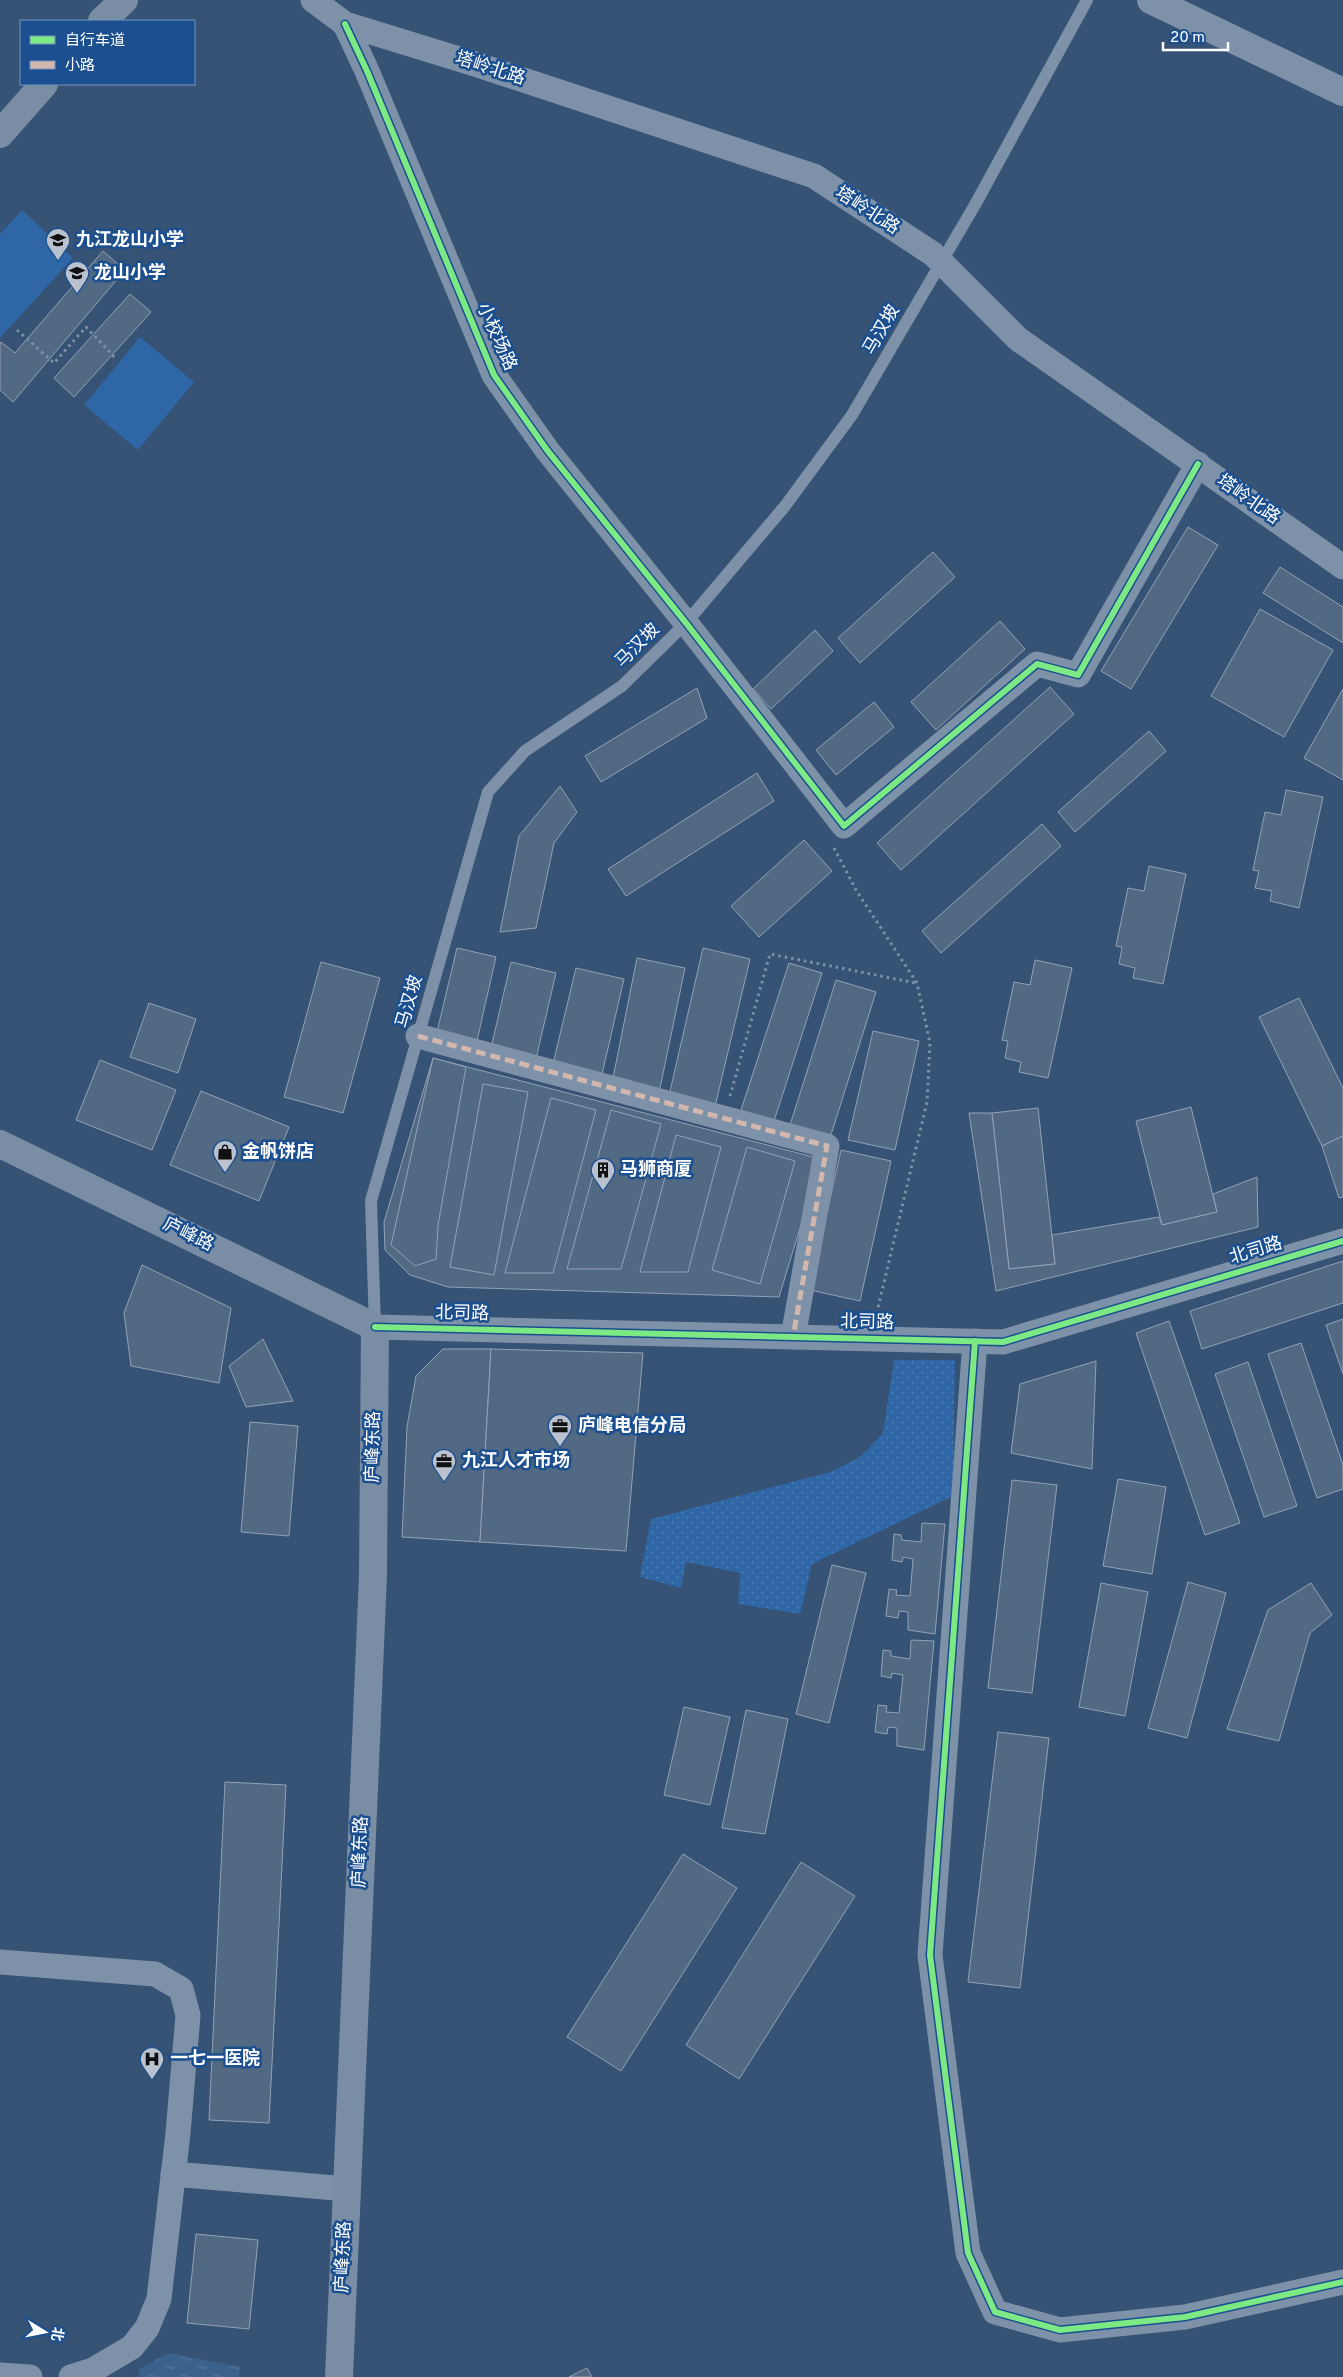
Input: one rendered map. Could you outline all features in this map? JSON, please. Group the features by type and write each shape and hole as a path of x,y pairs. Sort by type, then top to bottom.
{"main road":[{"path":"97,20 112,0"},
{"path":"103,20 124,0"},
{"path":"0,134 43,85"},
{"name":"庐峰路","path":"0,1144 375,1327"},
{"name":"庐峰东路","path":"339,2377 372,1575 375,1327"}],"street":[{"name":"塔岭北路","path":"313,0 345,24 475,64 814,176 933,254 1018,339 1343,568"},
{"path":"1151,0 1343,92"},
{"name":"小校场路","path":"345,24 367,71 494,375 547,450 686,623 844,826 1038,664 1078,675 1198,464"},
{"path":"418,1036 827,1146 793,1337"},
{"name":"北司路","path":"375,1327 1003,1342 1343,1241"},
{"path":"975,1341 930,1955 968,2254 995,2312 1060,2330 1185,2317 1343,2282"},
{"path":"0,1962 155,1974 181,1989 188,2015 159,2298 147,2328 132,2347 93,2370 71,2377"},
{"path":"173,2174 347,2189"},
{"path":"0,2374 30,2377"}],"lane":[{"name":"马汉坡","path":"375,1327 371,1201 488,792 525,751 622,686 686,623 785,506 852,415 941,263 1087,0"}],"path":[{"path":"17,330 54,363 86,327 117,360"},
{"path":"834,847 856,890 917,984 930,1043 927,1102 871,1338"},
{"path":"724,1118 770,954 917,984"}],"shaded area":[{"path":"22,210 73,258 0,338 0,234"},
{"path":"140,337 194,382 138,450 84,405"},
{"path":"894,1360 955,1360 953,1496 812,1564 800,1614 738,1604 740,1573 686,1562 681,1588 640,1577 651,1519 830,1472 860,1457 883,1433"}],"water":[{"path":"168,2353 240,2367 239,2377 138,2377 140,2369"}],"building":[{"path":"103,251 125,270 13,402 0,390 0,343 15,353"},
{"path":"130,294 151,312 74,397 54,378"},
{"path":"1188,527 1218,545 1131,689 1101,671"},
{"path":"933,552 955,577 860,663 838,638"},
{"path":"1280,567 1343,607 1343,643 1263,593"},
{"path":"1260,609 1333,650 1284,737 1211,696"},
{"path":"1000,621 1025,649 936,730 911,702"},
{"path":"815,630 833,651 771,709 753,689"},
{"path":"1050,687 1074,714 901,870 877,843"},
{"path":"697,688 707,718 601,782 585,756"},
{"path":"1343,689 1343,780 1304,758"},
{"path":"874,702 894,727 836,775 816,750"},
{"path":"1149,731 1166,751 1075,832 1058,812"},
{"path":"757,773 774,801 626,896 608,869"},
{"path":"560,786 577,812 554,843 536,928 500,932 519,836"},
{"path":"1286,790 1323,797 1299,908 1270,901 1272,891 1255,888 1259,871 1253,870 1265,812 1281,815"},
{"path":"1042,824 1061,846 941,953 922,931"},
{"path":"804,840 832,871 759,937 731,906"},
{"path":"1149,866 1186,874 1163,984 1133,978 1135,968 1119,964 1122,947 1116,946 1128,888 1144,891"},
{"path":"457,948 496,957 476,1045 436,1036"},
{"path":"703,948 750,959 714,1111 668,1100"},
{"path":"637,958 685,968 658,1098 611,1088"},
{"path":"1035,960 1072,968 1048,1078 1019,1072 1021,1062 1005,1058 1008,1041 1002,1040 1014,982 1030,985"},
{"path":"321,962 380,978 343,1113 284,1097"},
{"path":"511,962 556,973 535,1063 490,1052"},
{"path":"789,963 822,973 774,1121 741,1110"},
{"path":"576,968 624,979 600,1083 551,1072"},
{"path":"836,980 876,992 830,1138 790,1125"},
{"path":"1299,998 1343,1088 1343,1136 1322,1146 1259,1017"},
{"path":"149,1003 196,1019 178,1073 130,1057"},
{"path":"873,1031 919,1041 895,1150 848,1140"},
{"name":"马狮商厦","path":"433,1058 821,1159 779,1297 448,1287 410,1275 385,1250 384,1222"},
{"path":"433,1058 466,1067 438,1225 436,1259 415,1266 391,1245"},
{"path":"100,1060 176,1090 152,1150 76,1120"},
{"path":"483,1084 528,1092 494,1275 450,1267"},
{"path":"201,1091 289,1127 259,1201 170,1165"},
{"path":"551,1098 596,1110 553,1273 505,1273"},
{"path":"1191,1107 1217,1212 1162,1225 1136,1121"},
{"path":"1038,1108 1055,1264 1009,1269 992,1113"},
{"path":"611,1110 661,1124 621,1269 567,1269"},
{"path":"969,1113 992,1113 1009,1269 1055,1264 1052,1235 1159,1217 1162,1225 1217,1212 1213,1194 1257,1177 1258,1227 996,1291"},
{"path":"676,1135 721,1147 688,1272 640,1272"},
{"path":"1343,1136 1343,1197 1339,1198 1322,1146"},
{"path":"747,1147 795,1161 760,1284 712,1270"},
{"path":"841,1150 891,1161 860,1301 810,1290"},
{"path":"1343,1261 1343,1303 1202,1349 1190,1311"},
{"path":"142,1265 231,1308 219,1383 131,1366 124,1313"},
{"path":"1343,1319 1343,1374 1326,1325"},
{"path":"1169,1321 1240,1523 1205,1535 1136,1333"},
{"path":"263,1339 293,1401 246,1407 229,1366"},
{"path":"1301,1343 1343,1465 1343,1489 1317,1498 1268,1354"},
{"name":"九江人才市场","path":"443,1349 491,1349 480,1542 402,1537 407,1427 416,1376"},
{"name":"庐峰电信分局","path":"491,1349 643,1353 626,1551 480,1542"},
{"path":"1096,1361 1092,1469 1011,1453 1020,1384"},
{"path":"1248,1362 1297,1506 1264,1517 1215,1374"},
{"path":"250,1422 298,1426 289,1536 241,1532"},
{"path":"1118,1479 1166,1487 1152,1574 1103,1566"},
{"path":"1012,1480 1057,1485 1032,1693 988,1688"},
{"path":"922,1523 945,1524 935,1634 908,1630 908,1612 899,1611 898,1618 886,1616 889,1589 897,1590 896,1595 910,1596 913,1559 903,1557 902,1562 892,1560 894,1534 901,1535 902,1540 921,1542"},
{"path":"832,1565 866,1573 829,1723 796,1714"},
{"path":"1188,1582 1226,1593 1187,1738 1148,1728"},
{"path":"1101,1583 1148,1592 1125,1716 1079,1707"},
{"path":"1311,1583 1332,1615 1310,1633 1279,1741 1227,1729 1268,1610"},
{"path":"911,1640 934,1641 924,1750 897,1746 897,1728 888,1727 887,1734 875,1732 878,1705 887,1706 886,1712 899,1713 903,1675 892,1673 891,1678 881,1676 883,1650 891,1651 891,1656 910,1659"},
{"path":"684,1707 730,1717 710,1805 664,1795"},
{"path":"746,1710 788,1719 765,1834 722,1828"},
{"path":"998,1732 1049,1738 1020,1988 968,1982"},
{"path":"225,1782 286,1785 269,2123 209,2120"},
{"path":"683,1854 737,1888 621,2071 567,2037"},
{"path":"801,1862 855,1896 739,2079 686,2045"},
{"path":"196,2234 258,2240 249,2329 187,2323"},
{"path":"587,2368 592,2377 569,2377"}],"marked path":[{"path":"418,1036 827,1146 793,1337"}],"cycle path":[{"path":"345,24 367,71 494,375 547,450 686,623 844,826 1037,664 1078,675 1198,464"},
{"path":"375,1327 1003,1342 1343,1241"},
{"path":"975,1341 930,1955 968,2253 995,2312 1060,2330 1185,2317 1343,2282"}],"place":[{"name":"九江龙山小学","path":"58,261"},
{"name":"龙山小学","path":"77,294"},
{"name":"金帆饼店","path":"225,1173"},
{"name":"马狮商厦","path":"603,1191"},
{"name":"庐峰电信分局","path":"560,1447"},
{"name":"九江人才市场","path":"444,1482"},
{"name":"一七一医院","path":"152,2080"}]}
